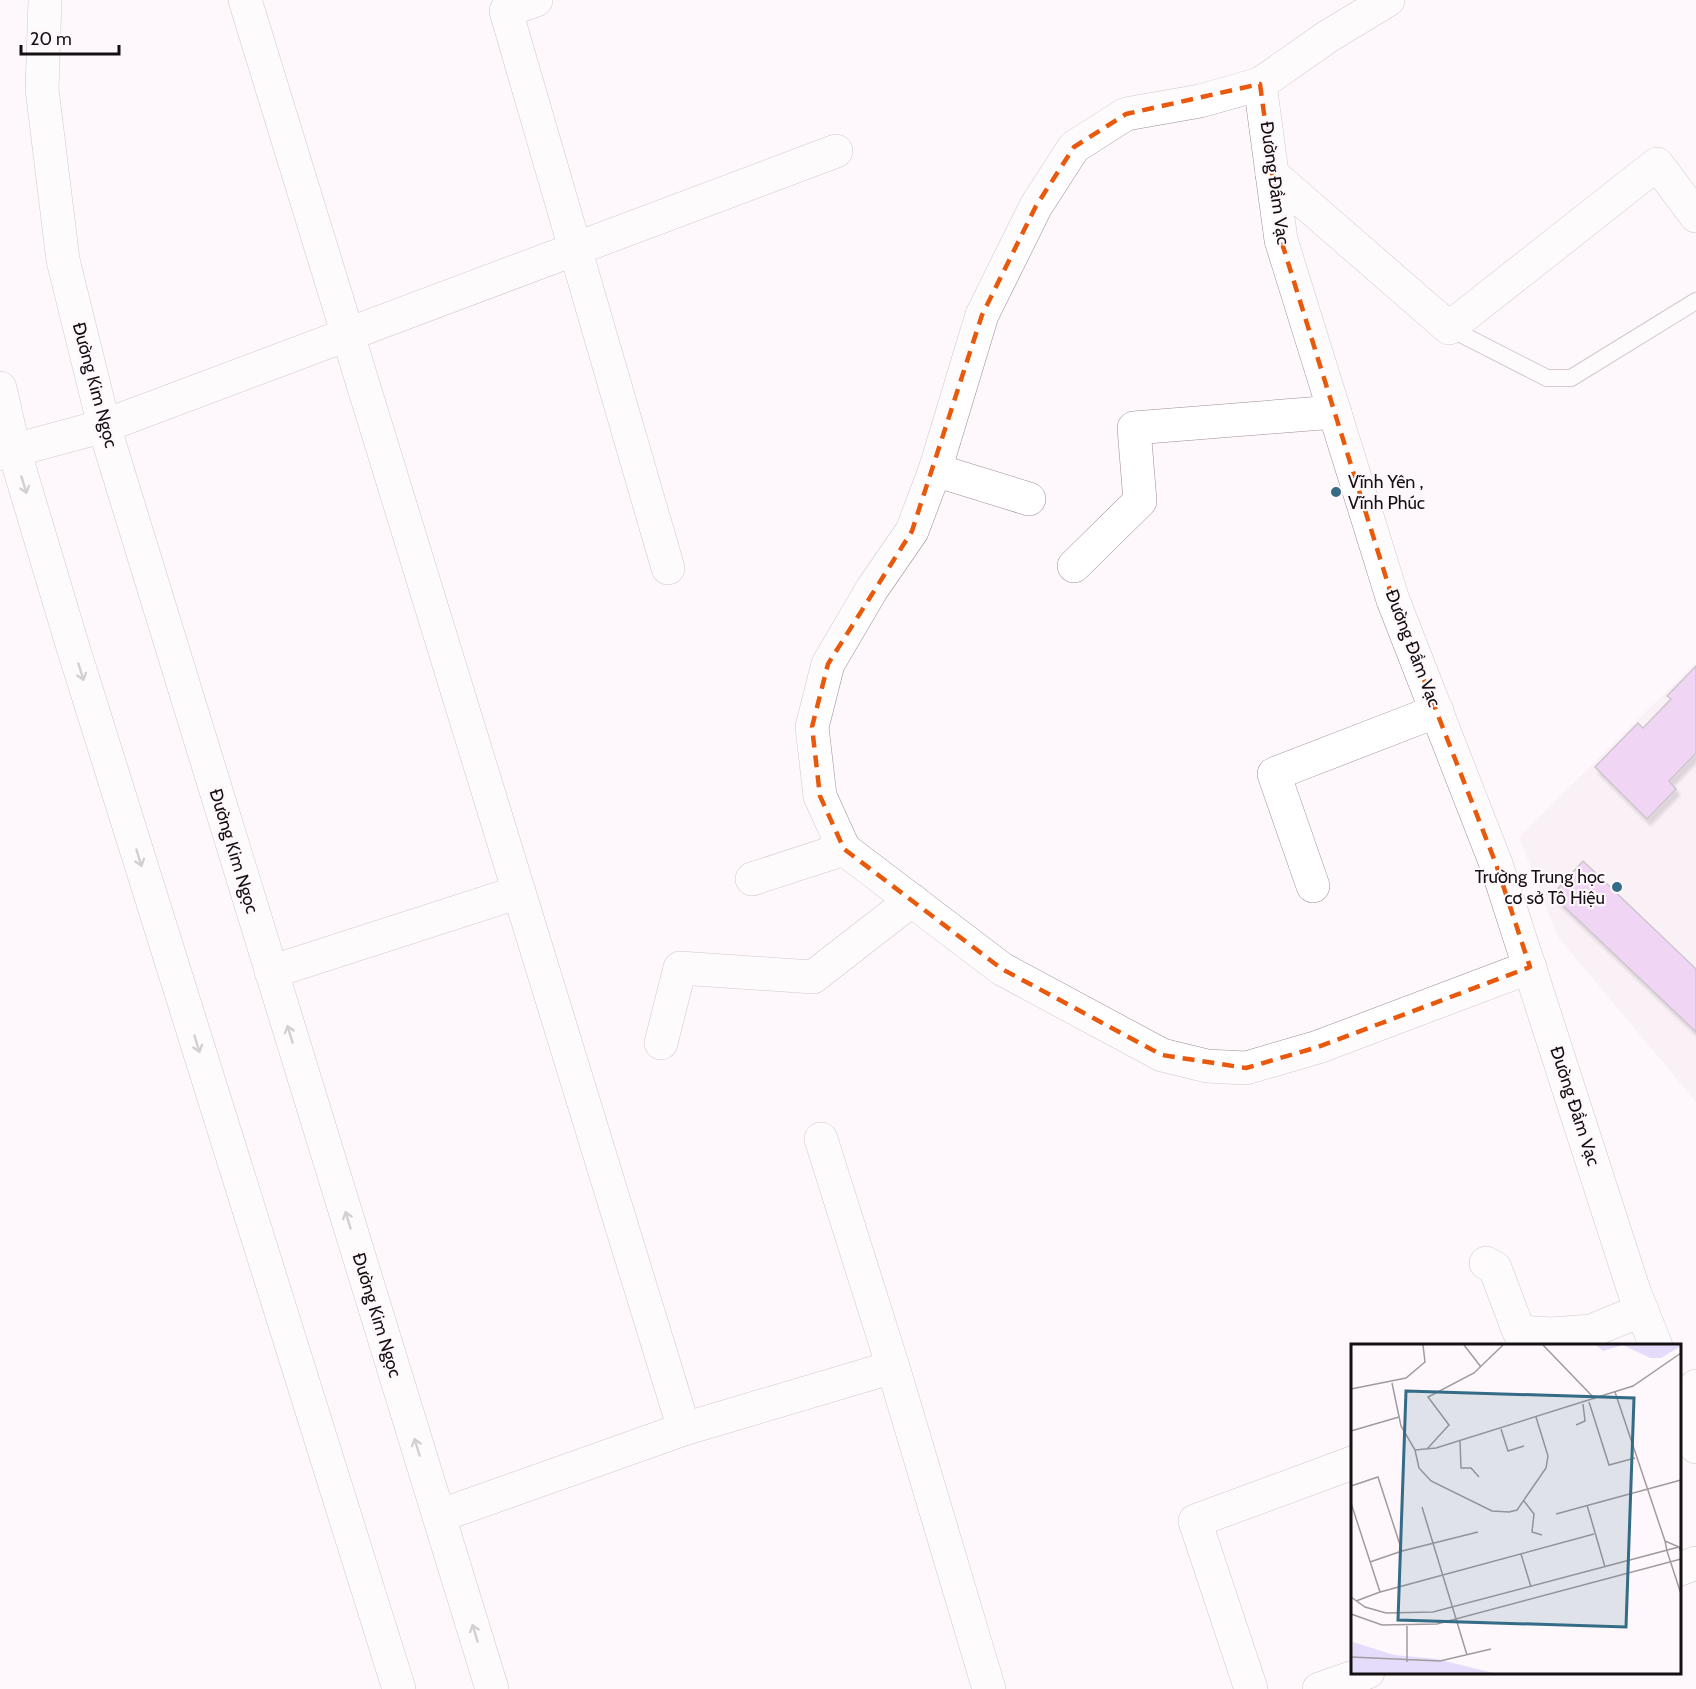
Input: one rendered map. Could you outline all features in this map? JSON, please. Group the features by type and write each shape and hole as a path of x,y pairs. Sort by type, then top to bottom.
{"street":[{"name":"Đường Kim Ngọc","path":"45,0 42,89 63,260 104,426 492,1689"},
{"path":"245,0 684,1429"},
{"path":"536,0 504,6 668,568"},
{"path":"1388,0 1327,37 1260,84 1200,101 1126,114 1074,147 1036,206 982,315 935,470 912,531 872,589 828,664 812,727 820,796 844,849 1002,969 1162,1055 1207,1066 1246,1068 1318,1047 1530,967"},
{"name":"Đường Đầm Vạc","path":"1260,84 1281,240 1393,600 1496,864 1634,1291 1655,1344"},
{"path":"7,452 104,426 836,151"},
{"path":"1272,174 1449,328 1657,164 1696,216"},
{"path":"0,388 7,452 79,667 399,1689"},
{"path":"1074,566 1140,501 1134,428 1335,412"},
{"path":"935,470 1029,499"},
{"path":"1313,886 1274,774 1437,711"},
{"path":"753,879 844,849"},
{"path":"271,972 519,892"},
{"path":"661,1042 680,968 813,977 912,900"},
{"path":"820,1139 893,1367 989,1689"},
{"path":"1486,1263 1495,1268 1519,1332 1552,1334 1591,1331 1642,1310"},
{"path":"439,1516 684,1429 893,1367"},
{"path":"1681,1403 1696,1386"},
{"path":"1681,1407 1696,1447"},
{"path":"1251,1689 1195,1521 1351,1464"},
{"path":"1681,1569 1696,1563"},
{"path":"1322,1688 1362,1674"}],"lane":[{"path":"1449,328 1547,378 1571,378 1696,301"}],"highlighted area":[{"path":"1260,84 1281,240 1393,600 1496,864 1530,967 1318,1047 1246,1068 1162,1055 1002,969 844,849 820,796 812,727 828,664 912,531 982,315 1036,206 1074,147 1126,114"}],"shaded area":[{"name":"Trường Trung học cơ sở Tô Hiệu","path":"1696,662 1696,1102 1558,937 1519,837"}],"building":[{"path":"1696,666 1696,753 1669,781 1676,789 1647,819 1595,767 1638,723 1643,728 1671,699 1667,696"},
{"path":"1583,861 1696,969 1696,1032 1552,895"}],"place":[{"name":"Vĩnh Yên , Vĩnh Phúc","path":"1336,492"},
{"name":"Trường Trung học cơ sở Tô Hiệu","path":"1617,887"}]}
